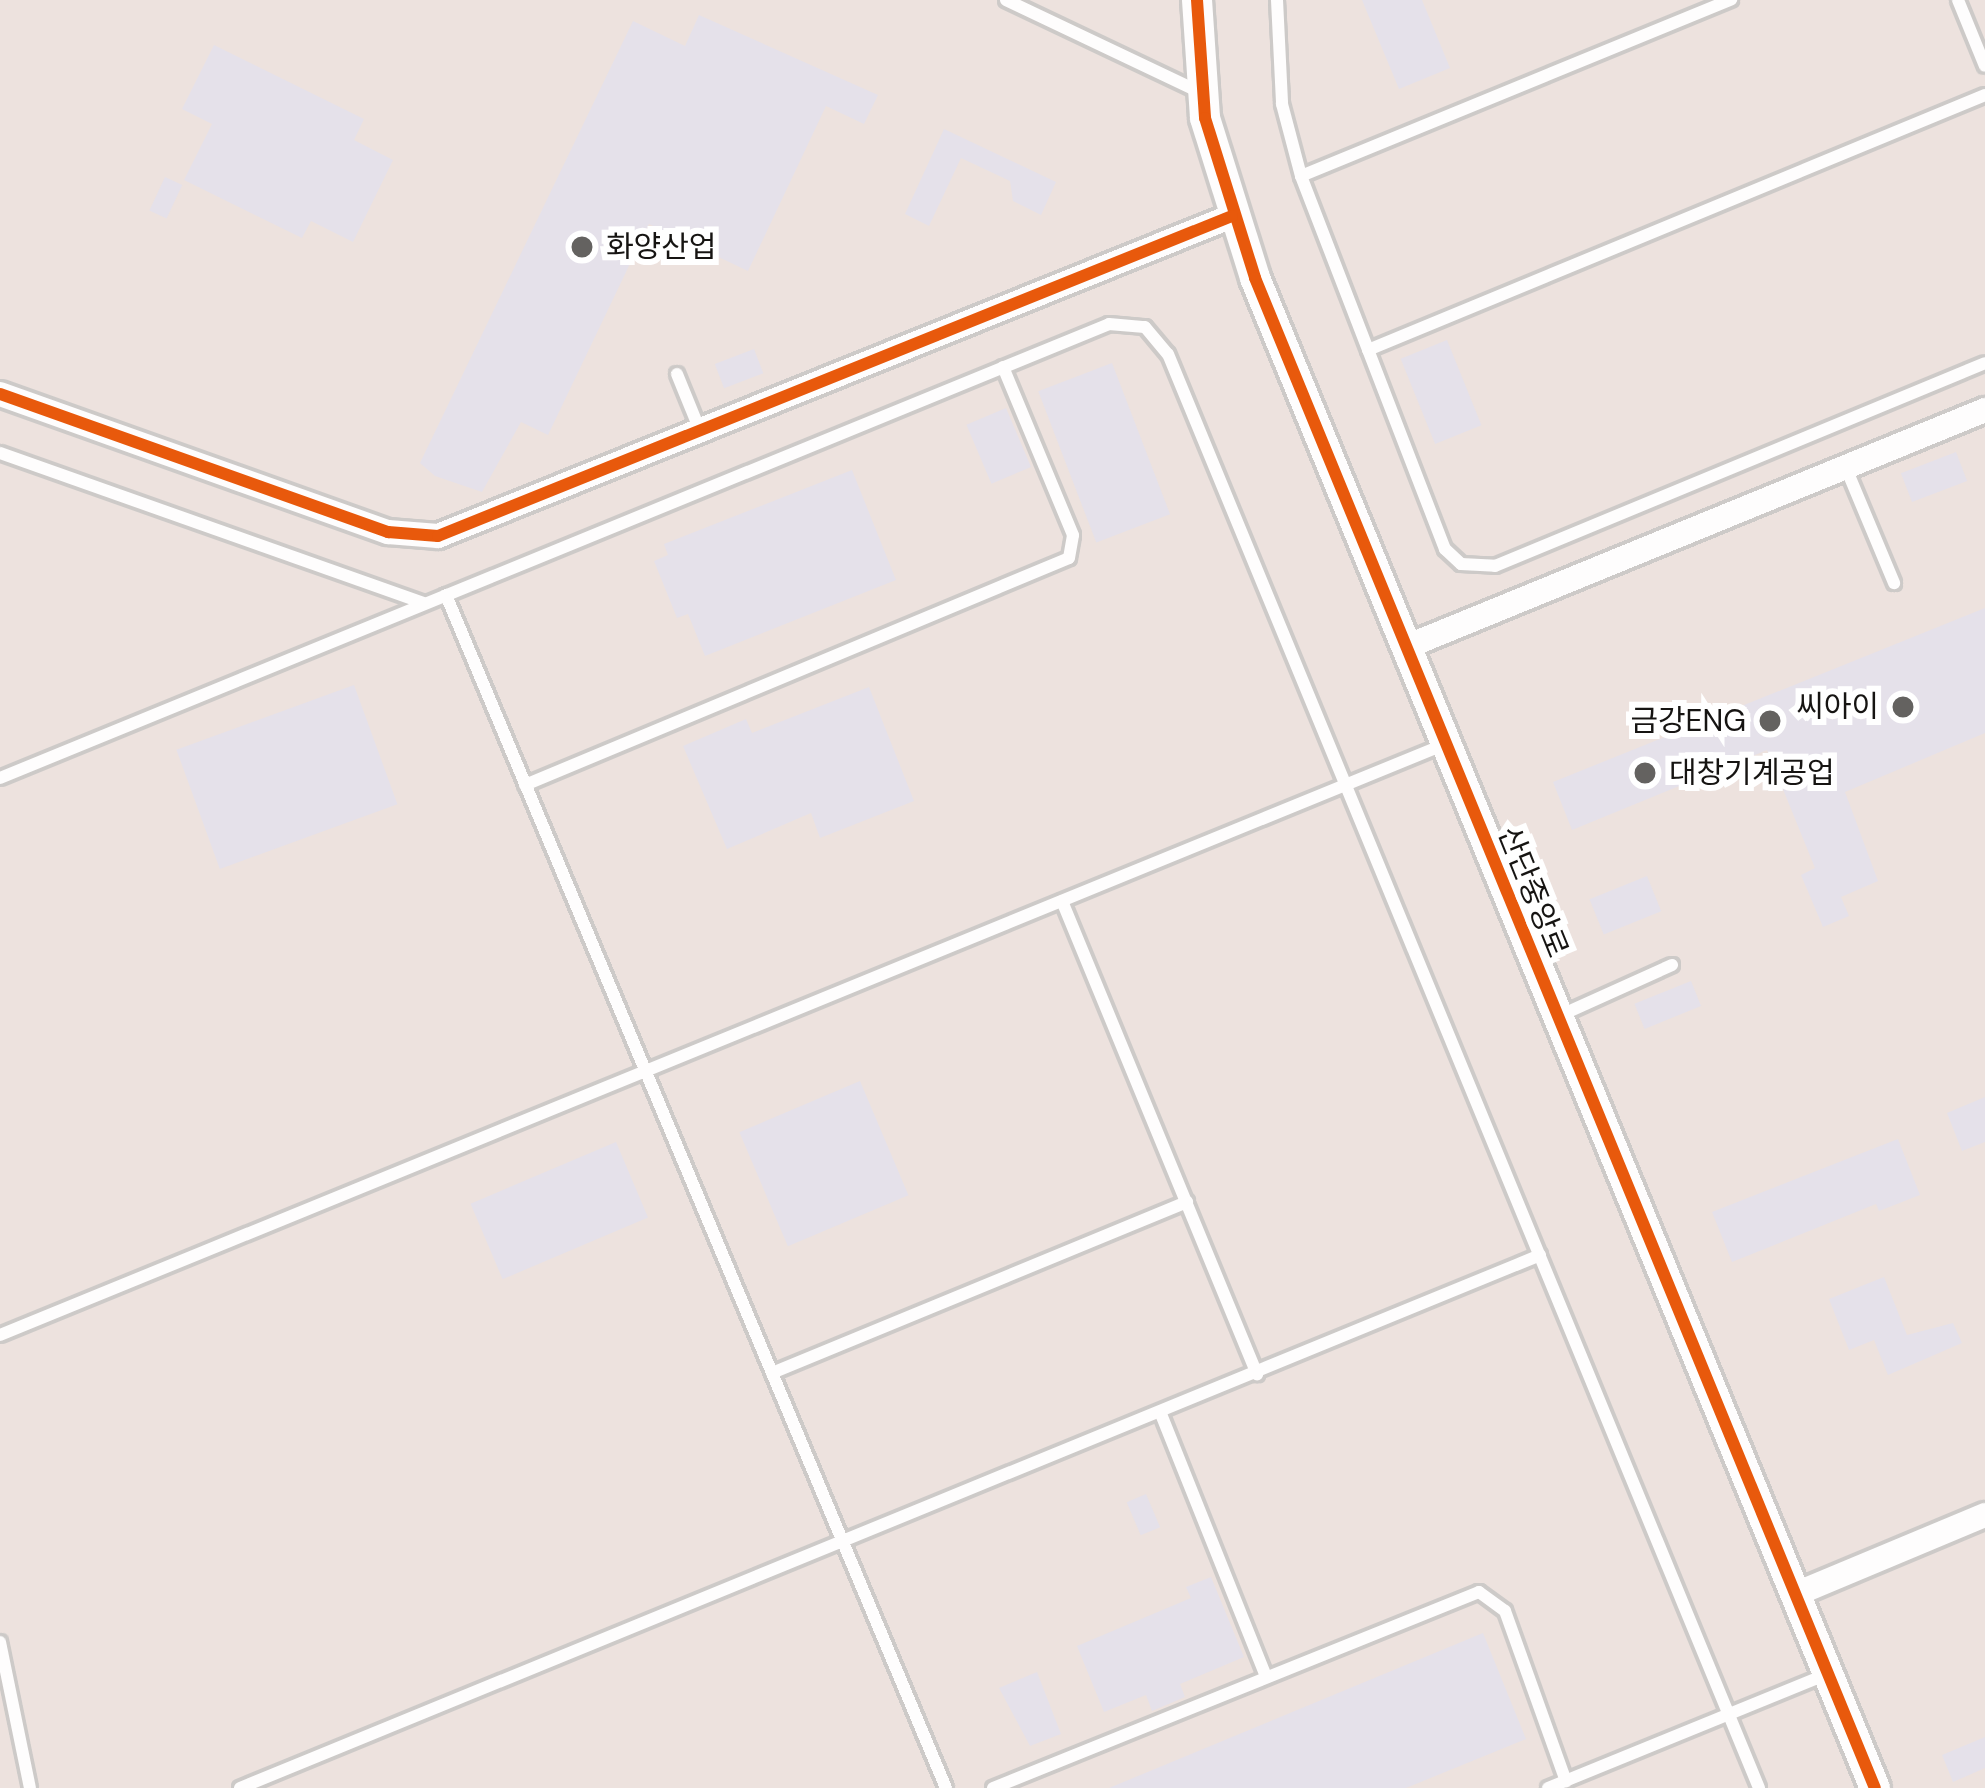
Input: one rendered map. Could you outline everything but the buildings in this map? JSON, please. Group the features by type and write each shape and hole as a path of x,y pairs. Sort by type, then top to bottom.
{"street":[{"name":"산단중앙로","path":"1197,0 1201,93 1232,216 1875,1788"},
{"path":"0,394 388,532 422,538 481,524 1232,216"},
{"path":"1406,647 1985,410"},
{"path":"1796,1594 1985,1516"}],"lane":[{"path":"1006,0 1201,93"},
{"path":"1277,0 1280,86 1301,176 1445,549 1480,569 1985,363"},
{"path":"1301,176 1731,0"},
{"path":"1958,0 1985,66"},
{"path":"1368,350 1985,95"},
{"path":"0,778 1122,320 1159,338 1759,1788"},
{"path":"525,785 1070,558 1072,535 1003,367"},
{"path":"676,374 701,434"},
{"path":"0,452 424,604"},
{"path":"1845,467 1894,583"},
{"path":"446,595 946,1788"},
{"path":"0,1335 1446,744"},
{"path":"1062,901 1258,1374"},
{"path":"1558,1016 1672,965"},
{"path":"772,1373 1187,1202"},
{"path":"240,1788 845,1546 1540,1255"},
{"path":"1160,1414 1266,1676"},
{"path":"993,1788 1462,1595 1486,1593 1505,1611 1566,1781"},
{"path":"0,1642 30,1788"},
{"path":"1548,1788 1828,1673"}],"shaded area":[{"path":"0,0 1985,0 1985,1788 0,1788"}],"cycle path":[{"path":"1197,0 1205,118 1255,278 1875,1788"},
{"path":"0,394 388,532 438,536 1232,216"}],"place":[{"name":"화양산업","path":"582,247"},
{"name":"씨아이","path":"1903,707"},
{"name":"금강ENG","path":"1770,721"},
{"name":"대창기계공업","path":"1645,773"}]}
